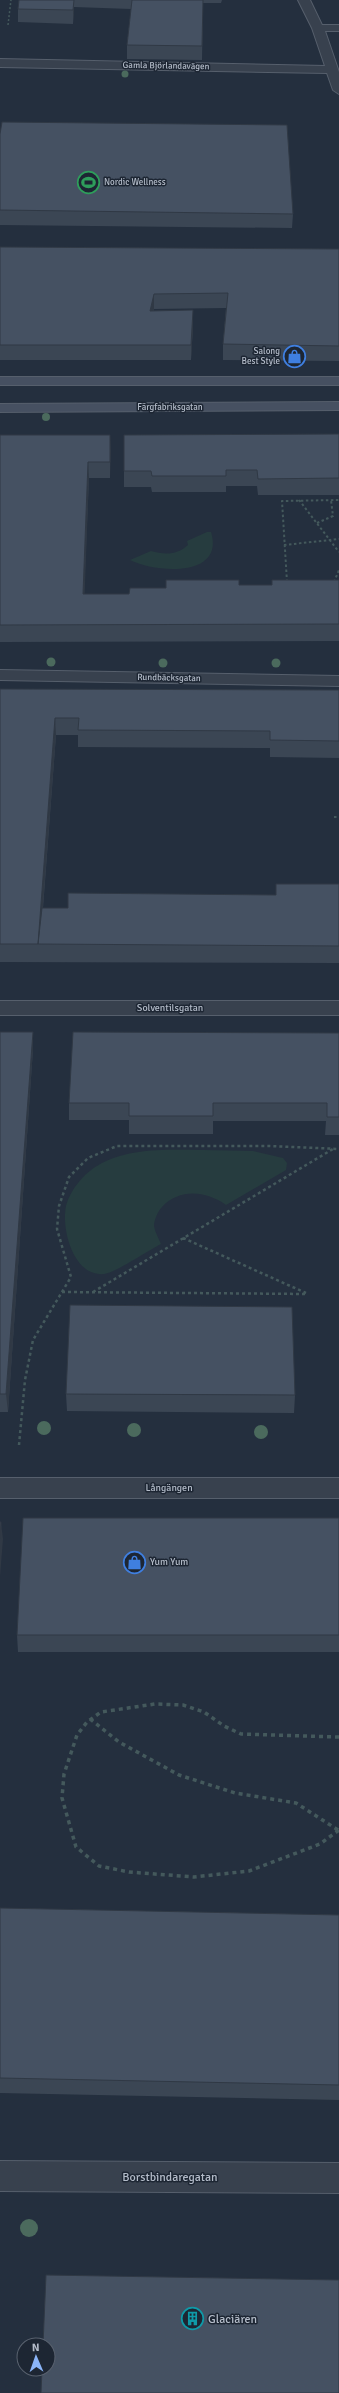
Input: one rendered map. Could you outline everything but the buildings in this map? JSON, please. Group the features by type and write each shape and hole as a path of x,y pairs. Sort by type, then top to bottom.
{"street":[{"path":"304,0 318,28 339,90"},
{"path":"318,28 339,28"},
{"name":"Gamla Björlandavägen","path":"0,63 332,70"},
{"path":"0,381 339,381"},
{"name":"Färgfabriksgatan","path":"0,408 339,406"},
{"name":"Rundbäcksgatan","path":"0,675 339,681"},
{"name":"Solventilsgatan","path":"0,1008 339,1008"},
{"name":"Långängen","path":"10,1488 339,1488"},
{"name":"Borstbindaregatan","path":"0,2176 339,2178"}],"path":[{"path":"299,500 339,552"},
{"path":"317,523 333,516 331,500"},
{"path":"287,589 282,501 339,500"},
{"path":"284,545 339,539"},
{"path":"334,583 339,570"},
{"path":"334,817 339,817"},
{"path":"10,1488 25,1380 33,1340 71,1277 57,1229 59,1206 69,1177 88,1158 117,1146 270,1146 339,1149"},
{"path":"93,1292 334,1149"},
{"path":"62,1292 308,1294 184,1238"},
{"path":"90,1719 119,1742 179,1775 235,1793 296,1803 339,1830 320,1844 249,1871 194,1877 129,1872 99,1866 76,1847 62,1798 64,1774 70,1751 77,1735 90,1719 101,1712 155,1704 183,1705 204,1712 224,1726 241,1734 339,1737"}],"green space":[{"path":"207,532 211,532 213,547 208,558 198,565 185,568 155,568 130,560 151,551 171,553 180,551 188,545 187,541"},
{"path":"148,1151 253,1151 283,1158 287,1163 286,1170 226,1205 218,1200 202,1194 185,1194 169,1201 162,1207 155,1218 154,1226 161,1244 109,1273 94,1273 85,1268 77,1260 68,1239 65,1216 66,1206 74,1189 82,1178 92,1169 122,1155"}],"place":[{"name":"Nordic Wellness","path":"88,182"},
{"name":"Salong Best Style","path":"295,356"},
{"name":"Yum Yum","path":"134,1562"},
{"name":"Glaciären","path":"193,2319"}]}
